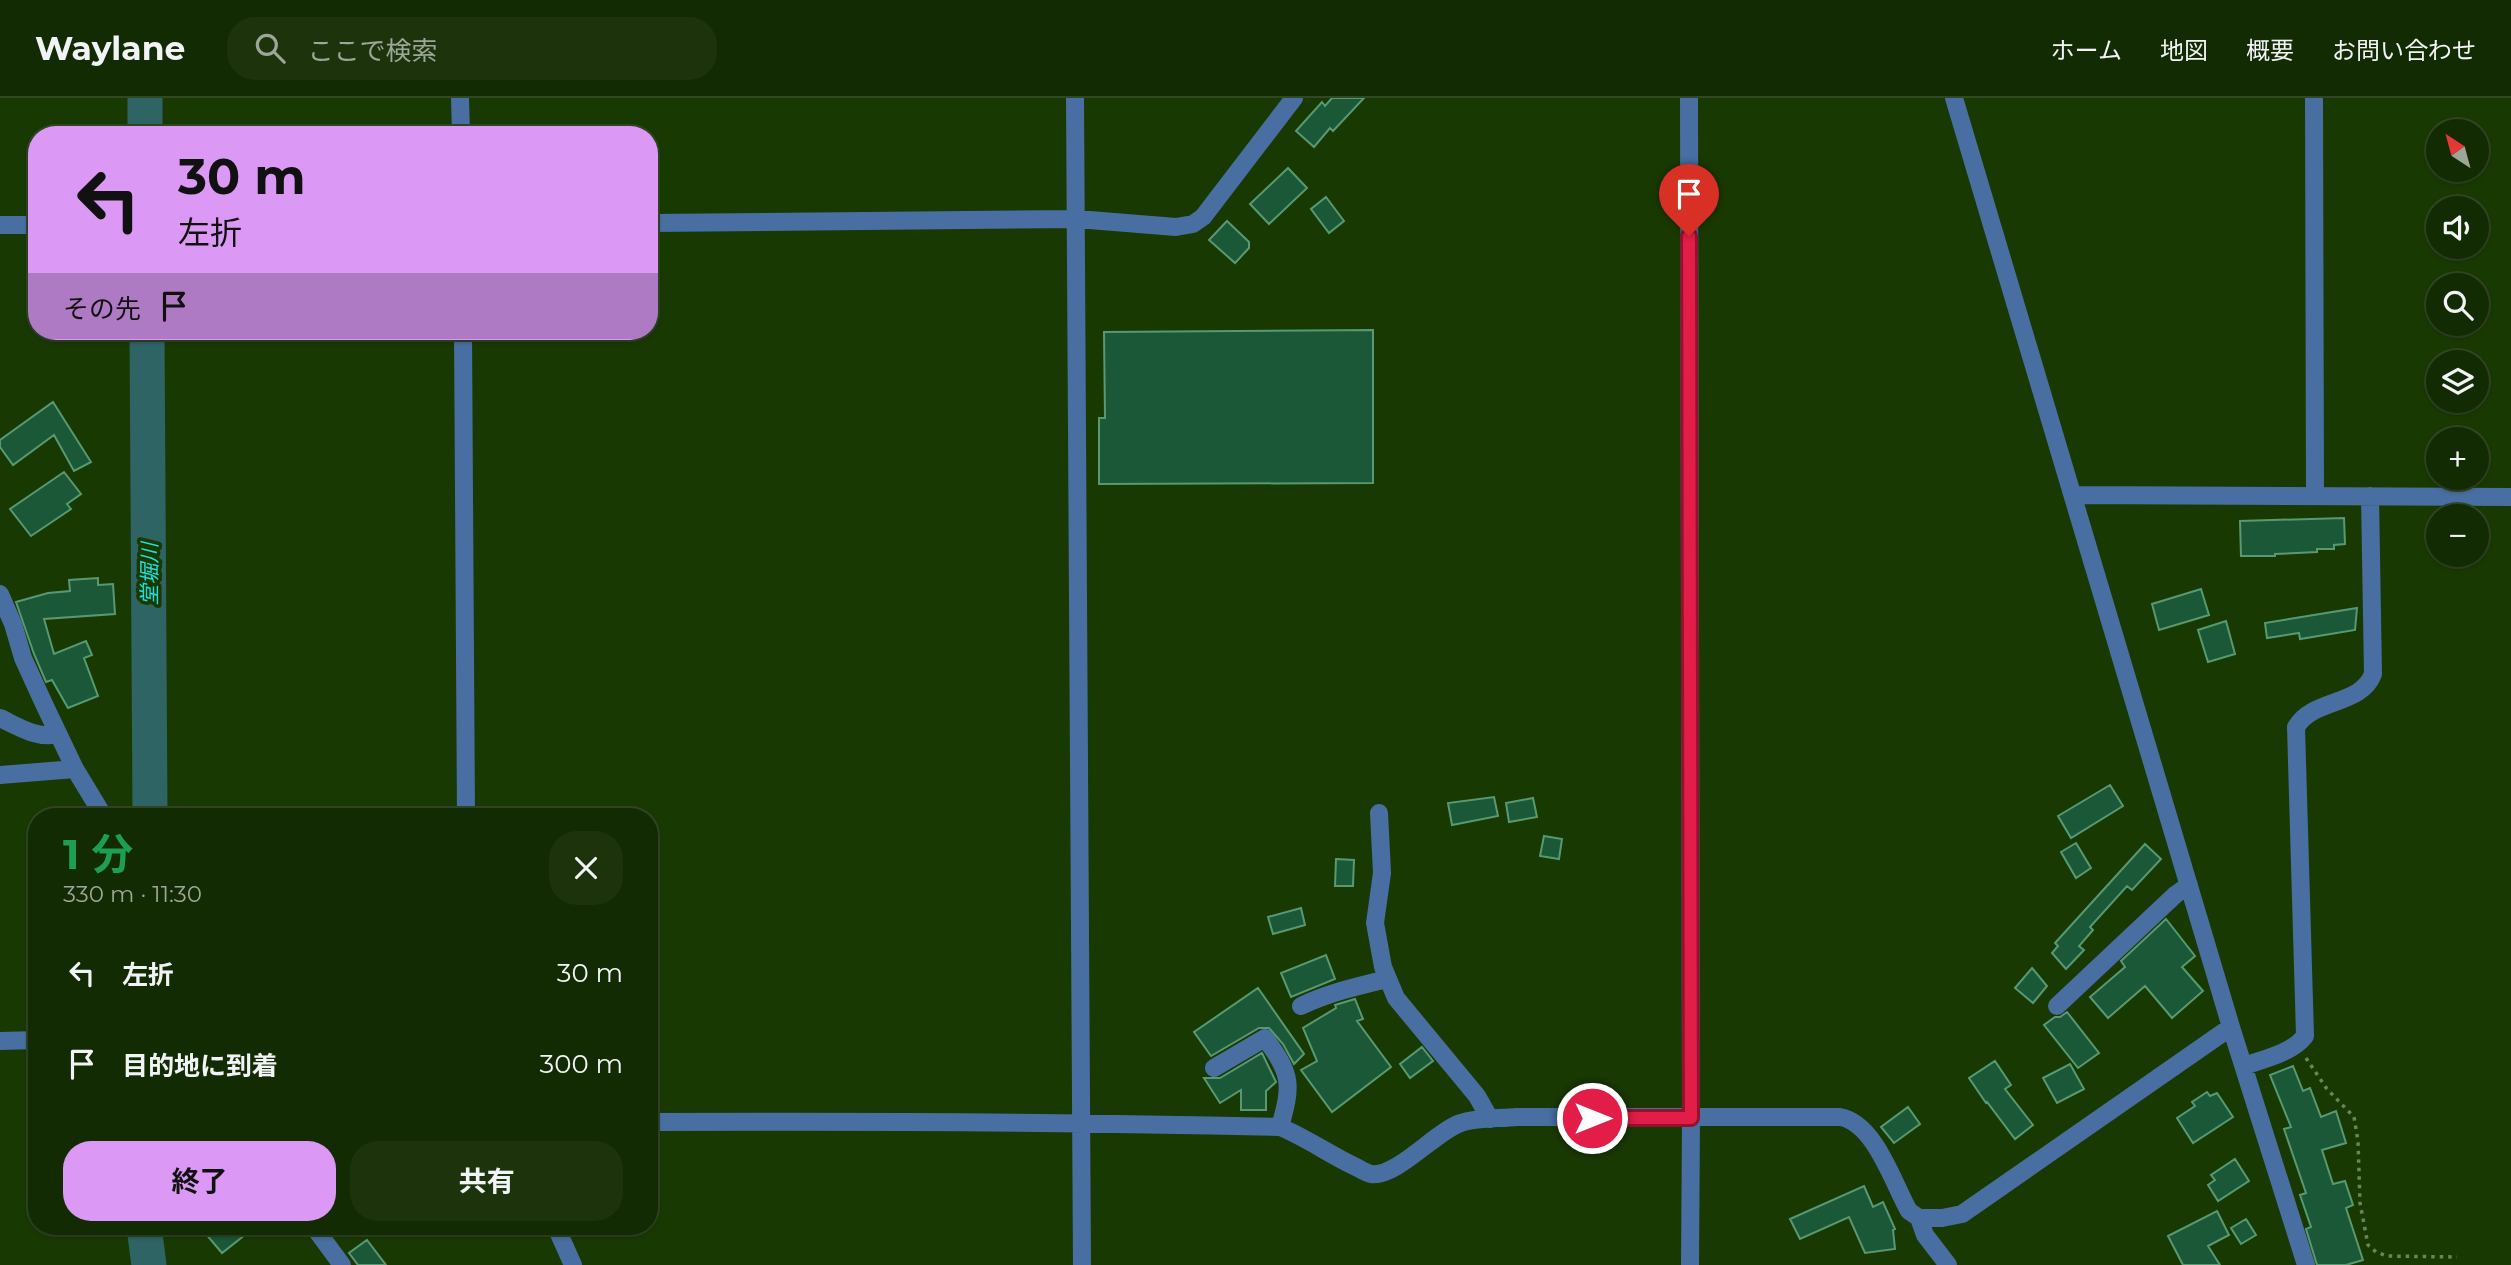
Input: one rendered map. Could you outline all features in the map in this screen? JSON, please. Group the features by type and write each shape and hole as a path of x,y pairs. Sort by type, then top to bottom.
{"street":[{"path":"460,98 461,126"},
{"path":"1075,98 1082,1265"},
{"path":"658,223 1077,219 1176,227 1193,224 1203,217 1294,98"},
{"path":"1689,98 1689,1265"},
{"path":"1954,98 2231,1027 2306,1265"},
{"path":"2314,98 2315,496"},
{"path":"0,225 28,225"},
{"path":"463,340 466,808"},
{"path":"2073,495 2511,497"},
{"path":"2244,1066 2300,1043 2305,1036 2296,727 2301,718 2313,711 2363,690 2373,674 2370,496"},
{"path":"0,594 23,658 58,734 99,808"},
{"path":"0,718 38,735 58,734"},
{"path":"0,775 75,769"},
{"path":"1380,813 1382,873 1375,923 1387,979 1396,998 1477,1096 1490,1119"},
{"path":"2057,1006 2189,885"},
{"path":"1301,1006 1332,993 1387,979"},
{"path":"658,1122 1081,1122 1280,1127 1371,1174 1391,1169 1405,1161 1445,1130 1459,1124 1490,1119 1823,1115 1849,1118 1863,1128 1871,1138 1909,1211 1919,1218 1942,1218 1962,1214 2231,1027"},
{"path":"1214,1068 1265,1038 1281,1061 1289,1085 1280,1127"},
{"path":"0,1041 28,1040"},
{"path":"1919,1218 1925,1235 1948,1265"},
{"path":"320,1235 342,1265"},
{"path":"560,1235 573,1265"}],"path":[{"path":"2300,1043 2319,1078 2348,1110 2357,1126 2360,1203 2368,1245 2387,1256 2457,1257"}],"building":[{"path":"1332,98 1364,98 1333,131 1330,128 1314,147 1296,131 1322,102 1325,106"},
{"path":"1288,168 1307,188 1269,224 1250,204"},
{"path":"1326,197 1344,221 1329,233 1311,209"},
{"path":"1227,221 1249,242 1249,248 1235,263 1209,240"},
{"path":"1373,330 1373,483 1099,484 1099,418 1105,418 1104,332"},
{"path":"53,402 91,462 74,471 54,435 13,465 0,447 0,440"},
{"path":"64,472 81,494 67,504 71,509 31,536 10,509"},
{"path":"2344,518 2345,544 2334,545 2334,549 2275,556 2241,556 2240,521"},
{"path":"98,578 98,585 113,584 115,614 44,619 54,654 86,641 92,655 84,658 98,696 68,708 52,680 46,682 16,602 48,593 70,591 69,580"},
{"path":"2201,589 2209,615 2159,630 2152,604"},
{"path":"2357,608 2355,630 2300,639 2299,633 2267,638 2265,623"},
{"path":"2226,621 2235,654 2208,662 2198,630"},
{"path":"2110,785 2123,806 2071,838 2058,816"},
{"path":"1494,797 1498,816 1452,825 1448,803"},
{"path":"1533,798 1537,817 1509,822 1506,803"},
{"path":"1544,836 1562,839 1559,859 1540,856"},
{"path":"2076,843 2091,868 2076,878 2061,852"},
{"path":"2145,844 2161,859 2132,890 2127,886 2090,927 2093,930 2079,946 2084,950 2066,969 2052,953 2058,946 2055,943"},
{"path":"1336,859 1354,860 1353,886 1335,886"},
{"path":"1301,908 1305,925 1273,934 1268,917"},
{"path":"2166,919 2195,956 2182,967 2203,991 2172,1018 2145,986 2108,1018 2090,997 2125,967 2121,961"},
{"path":"1326,955 1335,979 1291,997 1281,973"},
{"path":"2032,968 2047,986 2033,1003 2015,988"},
{"path":"1258,988 1304,1054 1294,1064 1283,1044 1269,1028 1259,1028 1211,1056 1194,1032"},
{"path":"1355,999 1363,1019 1357,1021 1391,1067 1332,1112 1301,1070 1317,1061 1303,1028 1336,1008 1335,1005"},
{"path":"2067,1012 2099,1053 2078,1068 2044,1025"},
{"path":"1422,1047 1433,1061 1410,1078 1400,1064"},
{"path":"1262,1053 1276,1082 1266,1091 1266,1110 1241,1110 1241,1090 1220,1103 1204,1078 1220,1078"},
{"path":"1995,1061 2011,1085 2005,1089 2033,1125 2015,1139 1969,1078"},
{"path":"2070,1064 2084,1089 2057,1103 2043,1078"},
{"path":"2293,1066 2303,1091 2310,1088 2321,1117 2336,1111 2346,1143 2322,1150 2333,1184 2345,1181 2353,1205 2346,1208 2363,1260 2346,1265 2317,1265 2306,1229 2311,1227 2300,1195 2306,1193 2284,1129 2291,1127 2270,1075"},
{"path":"2207,1092 2210,1096 2217,1093 2233,1117 2193,1143 2177,1118 2195,1106 2192,1102"},
{"path":"1908,1107 1920,1124 1894,1143 1881,1127"},
{"path":"2235,1159 2249,1181 2218,1201 2208,1185 2215,1180 2211,1175"},
{"path":"1864,1186 1873,1207 1883,1202 1895,1229 1895,1249 1865,1253 1849,1217 1800,1239 1790,1219"},
{"path":"2217,1211 2229,1235 2208,1246 2220,1265 2183,1265 2168,1236"},
{"path":"2246,1219 2256,1235 2241,1244 2231,1228"},
{"path":"207,1235 245,1235 222,1253"},
{"path":"367,1240 386,1265 358,1265 349,1253"}],"waterway":[{"name":"堂堀川","path":"145,98 145,126"},
{"name":"堂堀川","path":"147,340 150,808"},
{"name":"堂堀川","path":"145,1235 149,1265"}],"route":[{"path":"1592,1118 1691,1118 1689,236"}]}
